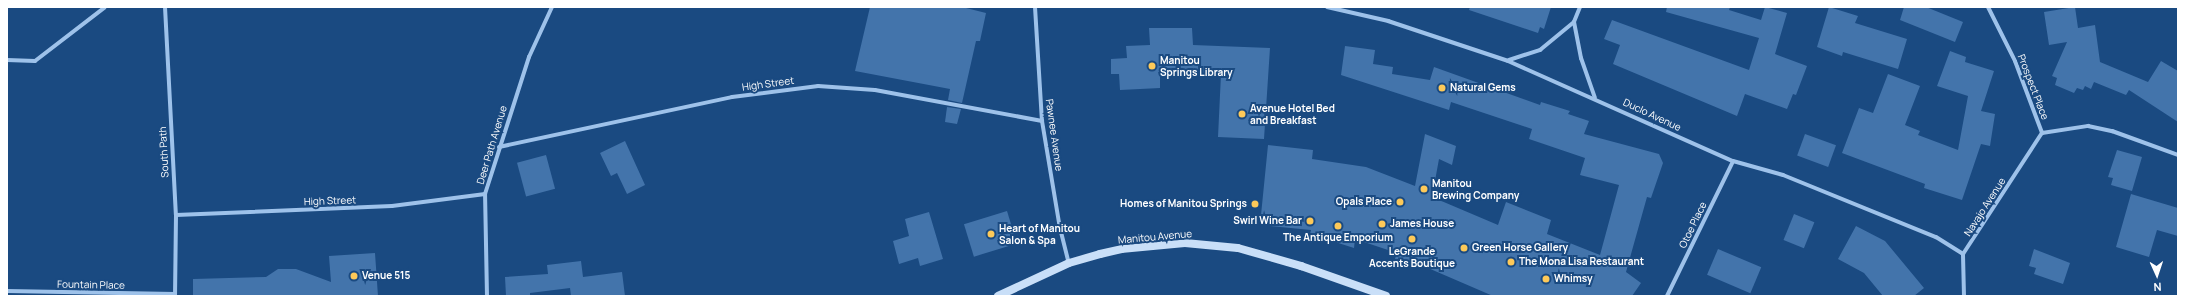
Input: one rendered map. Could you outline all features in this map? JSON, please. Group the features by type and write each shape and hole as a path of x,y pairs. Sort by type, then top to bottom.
{"main road":[{"name":"Manitou Avenue","path":"998,296 1069,263 1121,249 1185,243 1238,248 1301,266 1386,296"}],"street":[{"path":"7,60 35,61 105,7"},
{"name":"South Path","path":"165,7 176,215 175,295"},
{"name":"Deer Path Avenue","path":"486,296 485,194 498,147 529,58 552,7"},
{"name":"Pawnee Avenue","path":"1035,7 1042,121 1060,228 1069,263"},
{"name":"Duclo Avenue","path":"1326,7 1388,21 1508,60 1733,161 1783,175 1936,237 1963,254"},
{"path":"1508,60 1540,50 1574,22 1580,7"},
{"name":"Prospect Place","path":"1988,7 2015,61 2042,133 2088,126 2112,131 2178,155"},
{"path":"1574,22 1581,58 1594,98"},
{"name":"High Street","path":"498,147 732,97 818,86 875,90 1042,121"},
{"name":"Navajo Avenue","path":"1963,254 2042,133"},
{"name":"Otoe Place","path":"1667,296 1733,161"},
{"name":"High Street","path":"176,215 392,206 485,194"},
{"path":"1963,254 1964,296"},
{"name":"Fountain Place","path":"7,291 175,295"}],"building":[{"path":"870,7 962,7 986,13 980,41 976,41 962,103 948,100 950,89 855,71"},
{"path":"1470,7 1551,7 1544,29 1540,27 1538,33 1469,10"},
{"path":"1667,7 1730,7 1729,10 1761,20 1765,7 1787,13 1775,54 1807,66 1796,95 1793,94 1787,109 1745,94 1737,116 1613,64 1620,45 1604,39 1612,20 1749,70 1759,38 1666,12"},
{"path":"1829,7 1858,16 1855,23 1907,39 1898,69 1843,52 1842,56 1817,47"},
{"path":"1904,7 1926,7 1963,22 1955,42 1900,20"},
{"path":"2075,7 2078,28 2095,25 2100,62 2148,82 2161,61 2178,71 2178,122 2129,90 2126,95 2094,82 2091,89 2085,86 2083,90 2077,88 2074,93 2055,85 2057,78 2052,76 2067,42 2049,45 2044,12"},
{"path":"1149,28 1192,28 1193,45 1270,48 1264,139 1218,137 1221,74 1160,74 1160,88 1120,90 1119,74 1111,74 1111,59 1127,58 1126,46 1150,45"},
{"path":"1345,46 1375,50 1373,64 1393,67 1392,74 1430,80 1434,67 1540,105 1541,102 1570,111 1568,114 1589,121 1584,134 1659,154 1663,163 1651,198 1647,197 1626,272 1641,283 1632,296 1493,296 1428,268 1395,259 1397,253 1355,239 1354,248 1310,234 1311,230 1260,225 1268,145 1313,150 1312,159 1366,167 1415,186 1425,134 1456,146 1452,165 1439,159 1432,197 1498,225 1506,202 1551,220 1547,234 1600,255 1619,185 1580,175 1585,158 1529,139 1532,129 1451,102 1449,110 1341,75"},
{"path":"1950,51 1966,57 1965,62 1994,71 1981,111 1995,114 1990,146 1981,144 1962,200 1924,188 1925,184 1842,153 1859,108 1873,113 1888,74 1920,86 1905,125 1920,131 1918,135 1958,150 1968,96 1937,86"},
{"path":"947,107 961,109 957,124 945,122"},
{"path":"1805,134 1836,145 1828,167 1797,156"},
{"path":"625,141 645,185 627,194 617,173 611,176 600,153"},
{"path":"2117,150 2142,157 2132,191 2111,185 2113,178 2108,177"},
{"path":"546,155 555,189 526,197 517,163"},
{"path":"2131,194 2178,208 2178,236 2157,230 2149,257 2116,247"},
{"name":"Heart of Manitou Salon & Spa","path":"1007,211 1017,244 974,257 964,224"},
{"path":"929,212 943,259 920,266 918,258 899,264 893,241 909,236 905,219"},
{"path":"1794,214 1814,222 1804,248 1784,240"},
{"path":"1856,226 1885,241 1924,288 1914,296 1883,296 1864,273 1838,259"},
{"path":"1718,249 1761,267 1750,293 1707,275"},
{"path":"2034,249 2070,263 2063,284 2034,274 2036,268 2029,266"},
{"path":"375,253 378,296 193,296 193,279 266,277 278,269 296,269 331,282 329,256"},
{"path":"581,261 583,277 622,272 625,296 571,296 570,288 530,293 530,296 506,296 505,277 548,274 547,265"}],"place":[{"name":"Manitou Springs Library","path":"1152,66"},
{"name":"Natural Gems","path":"1442,88"},
{"name":"Avenue Hotel Bed and Breakfast","path":"1242,114"},
{"name":"Manitou Brewing Company","path":"1424,189"},
{"name":"Opals Place","path":"1400,202"},
{"name":"Homes of Manitou Springs","path":"1255,204"},
{"name":"Swirl Wine Bar","path":"1310,221"},
{"name":"James House","path":"1382,224"},
{"name":"The Antique Emporium","path":"1338,226"},
{"name":"Heart of Manitou Salon & Spa","path":"991,234"},
{"name":"LeGrande Accents Boutique","path":"1412,239"},
{"name":"Green Horse Gallery","path":"1464,248"},
{"name":"The Mona Lisa Restaurant","path":"1511,262"},
{"name":"Venue 515","path":"354,276"},
{"name":"Whimsy","path":"1546,279"}]}
